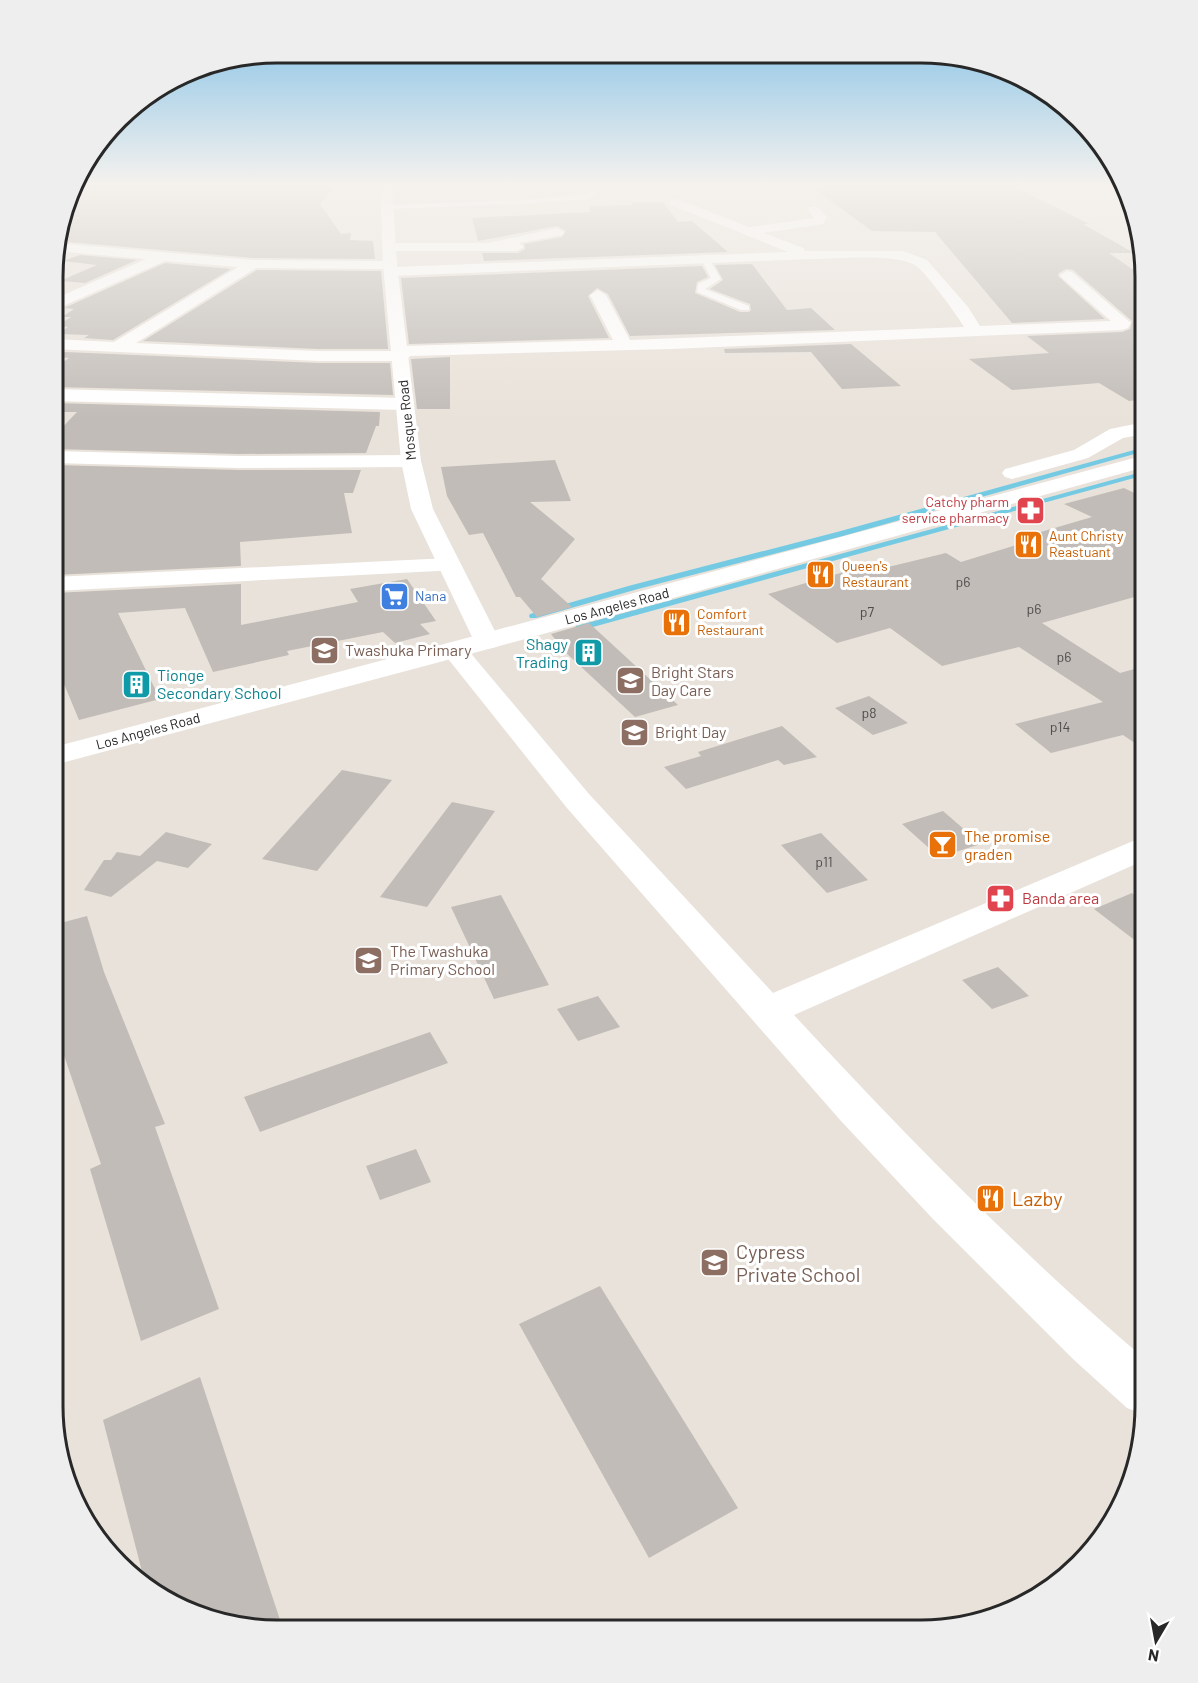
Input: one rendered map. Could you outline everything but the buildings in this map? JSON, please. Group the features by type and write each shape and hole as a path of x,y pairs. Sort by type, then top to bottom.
{"street":[{"path":"63,301 151,262"},
{"path":"221,262 253,264 365,262"},
{"name":"Mosque Road","path":"390,262 411,461 422,510 449,565 470,646 578,801 766,1012 949,1206 1090,1343 1135,1382"},
{"path":"920,262 932,272 939,285 962,310 975,331"},
{"path":"117,347 253,264"},
{"path":"63,345 307,355 1122,325 1123,322 1067,275"},
{"path":"598,295 624,345"},
{"path":"63,395 405,404"},
{"path":"1012,473 1081,454 1117,433 1135,430"},
{"path":"63,457 239,462 411,461"},
{"name":"Los Angeles Road","path":"63,754 470,646 1135,464"},
{"path":"63,584 449,565"},
{"path":"766,1012 1135,852"}],"lane":[{"path":"706,262 716,279 701,286 700,290 745,308"}],"waterway":[{"path":"533,616 1135,452"},
{"path":"579,628 1135,476"}],"place":[{"name":"Catchy pharm service pharmacy","path":"1030,510"},
{"name":"Aunt Christy Reastuant","path":"1028,544"},
{"name":"Queen's Restaurant","path":"821,574"},
{"name":"Nana","path":"394,596"},
{"name":"Comfort Restaurant","path":"676,622"},
{"name":"Twashuka Primary","path":"324,650"},
{"name":"Shagy Trading","path":"589,653"},
{"name":"Bright Stars Day Care","path":"630,681"},
{"name":"Tionge Secondary School","path":"136,684"},
{"name":"Bright Day","path":"634,732"},
{"name":"The promise graden","path":"943,845"},
{"name":"Banda area","path":"1001,898"},
{"name":"The Twashuka Primary School","path":"369,960"},
{"name":"Lazby","path":"991,1199"},
{"name":"Cypress Private School","path":"715,1263"}]}
